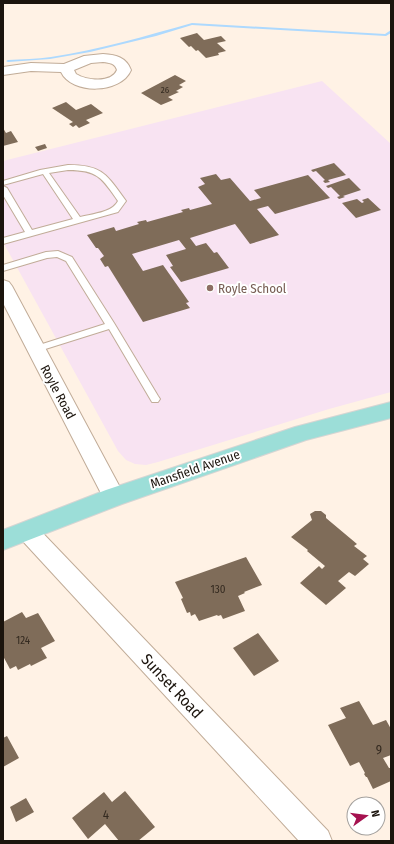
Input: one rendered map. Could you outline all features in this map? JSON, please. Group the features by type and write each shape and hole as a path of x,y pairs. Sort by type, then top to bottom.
{"main road":[{"name":"Mansfield Avenue","path":"3,540 114,497 303,433 391,410"}],"street":[{"path":"3,71 31,67 66,68"},
{"name":"Royle Road","path":"3,286 114,497"},
{"name":"Sunset Road","path":"27,531 318,841"}],"lane":[{"path":"3,183 64,167 80,167 103,175 122,200 120,205 115,210 3,241"},
{"path":"45,172 78,220"},
{"path":"3,188 30,234"},
{"path":"3,268 46,255 58,254 69,259 111,325 155,399"},
{"path":"36,349 111,325"}],"shaded area":[{"name":"Royle School","path":"322,81 391,144 391,392 329,409 158,462 146,465 135,464 126,460 118,451 3,242 3,161"}],"building":[{"path":"197,33 204,40 221,36 226,41 217,43 226,51 218,53 219,55 206,58 198,50 196,51 191,46 189,47 180,38"},
{"path":"175,75 186,81 179,85 183,87 176,91 179,92 168,97 173,100 161,105 141,93"},
{"path":"66,102 76,110 91,104 103,113 86,120 90,123 79,128 76,125 73,127 69,124 73,122 52,108"},
{"path":"3,128 6,133 11,131 18,142 3,146"},
{"path":"45,144 47,148 38,151 35,147"},
{"path":"334,163 346,175 328,180 330,182 325,183 323,181 325,180 316,171 313,172 311,170"},
{"path":"216,174 221,180 230,178 250,201 261,198 254,190 308,175 330,198 275,214 268,206 257,209 279,235 250,244 235,224 190,238 196,246 206,243 214,253 217,252 229,268 181,282 170,267 173,266 166,255 186,249 179,240 132,254 143,271 163,265 189,302 186,303 190,308 143,322 108,266 105,267 100,259 104,256 87,235 114,227 116,231 139,224 137,222 146,220 147,222 183,212 181,210 189,208 190,210 212,204 198,187 205,184 200,178"},
{"path":"349,178 361,190 343,196 345,197 339,199 337,197 340,196 331,187 328,188 326,186"},
{"path":"368,198 381,210 356,218 342,203 357,199 362,203 364,202 362,200"},
{"path":"315,511 321,511 326,515 326,518 357,544 354,546 367,556 363,559 369,564 355,576 349,572 338,581 346,588 326,605 300,583 319,566 322,569 325,566 291,537 312,520 310,514"},
{"path":"246,557 262,585 238,596 245,611 223,619 221,615 217,615 199,621 195,614 191,616 190,612 187,613 181,599 183,598 175,582"},
{"path":"22,612 26,618 38,613 55,641 41,648 47,658 31,666 30,664 18,670 16,666 10,669 3,656 3,622"},
{"path":"258,633 279,661 254,676 233,648"},
{"path":"359,701 373,725 386,720 391,729 391,755 383,758 389,768 391,768 391,781 373,789 359,762 350,766 328,725 346,718 340,708"},
{"path":"7,736 19,758 3,767 3,738"},
{"path":"125,791 155,827 138,841 119,841 105,824 88,839 72,818 104,792 112,802"},
{"path":"26,798 34,812 16,822 10,807"}],"waterway":[{"path":"8,61 50,58 90,51 192,24 386,35 391,31"}],"place":[{"name":"Royle School","path":"210,288"}]}
